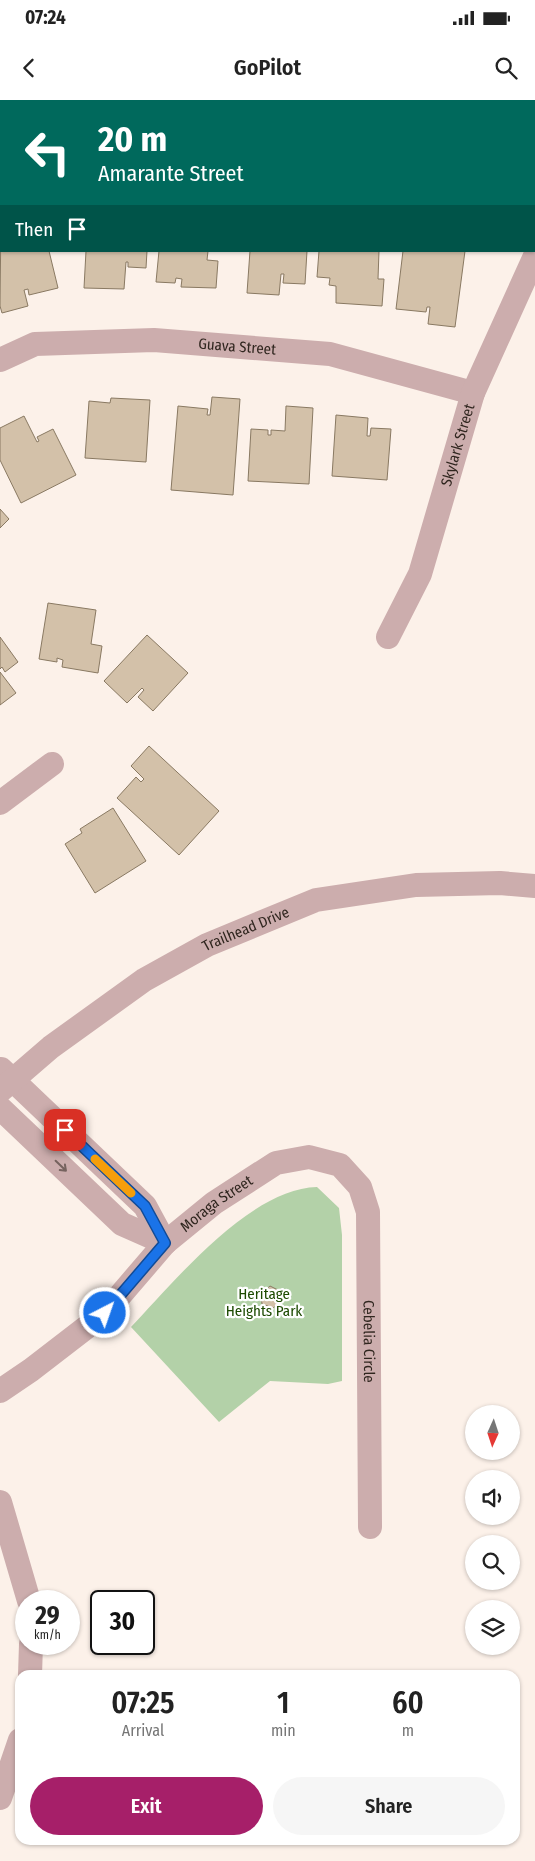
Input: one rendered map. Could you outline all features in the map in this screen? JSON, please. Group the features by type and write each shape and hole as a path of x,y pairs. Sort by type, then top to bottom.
{"street":[{"name":"Skylark Street","path":"388,637 420,574 473,393 535,256"},
{"name":"Guava Street","path":"0,360 35,344 154,340 330,354 473,393"},
{"path":"0,803 52,764"},
{"name":"Trailhead Drive","path":"4,1080 144,980 207,945 316,900 416,885 500,883 535,886"},
{"path":"4,1080 145,1206 165,1243"},
{"path":"0,1108 122,1224 165,1243"},
{"name":"Moraga Street","path":"0,1392 105,1313 165,1243 214,1203 276,1164 308,1157 340,1165"},
{"name":"Cebelia Circle","path":"340,1165 360,1187 368,1212 370,1527"},
{"path":"0,1502 27,1590"},
{"path":"30,1670 31,1655"},
{"path":"0,1798 15,1754"}],"green space":[{"name":"Heritage Heights Park","path":"317,1187 339,1208 342,1235 342,1381 328,1384 270,1381 219,1422 131,1327 191,1263 240,1220 265,1203 291,1192"}],"building":[{"path":"1,252 49,252 58,288 29,295 28,289 24,290 28,306 2,313 0,306"},
{"path":"86,252 147,252 146,268 128,267 128,262 126,262 124,289 84,288"},
{"path":"159,252 208,252 207,260 218,261 216,288 181,287 182,279 176,278 175,283 156,282"},
{"path":"250,252 307,252 305,284 283,283 284,274 281,274 279,295 247,293"},
{"path":"319,252 379,252 378,279 384,279 382,306 336,303 336,286 329,285 330,278 317,277"},
{"path":"403,252 465,252 455,327 428,324 430,307 427,307 426,312 396,309"},
{"path":"212,397 240,399 233,495 171,490 178,406 208,409 207,415 210,415"},
{"path":"111,398 150,400 146,462 85,458 89,401 110,403"},
{"path":"286,406 313,408 309,484 248,481 251,429 268,430 268,435 271,435 271,430 285,431"},
{"path":"336,415 368,418 367,436 370,436 371,428 391,429 387,480 332,476"},
{"path":"24,416 37,442 39,441 37,437 53,429 76,475 21,503 0,460 0,428"},
{"path":"0,509 9,519 0,528"},
{"path":"48,603 96,610 91,644 102,646 98,673 62,667 63,660 57,658 57,662 39,659"},
{"path":"147,635 188,673 153,711 138,697 144,690 142,688 127,703 104,681"},
{"path":"0,637 18,662 5,672 2,667 0,669"},
{"path":"0,672 16,693 0,705"},
{"path":"149,746 219,811 179,855 117,798 136,777 141,782 144,779 131,766"},
{"path":"113,808 146,861 95,893 65,844 82,833 80,829"},
{"path":"270,1286 280,1291 281,1302 273,1308 262,1304 261,1294"}],"slow traffic":[{"path":"95,1159 131,1193"}],"route":[{"path":"65,1130 145,1206 165,1243 105,1313"}]}
